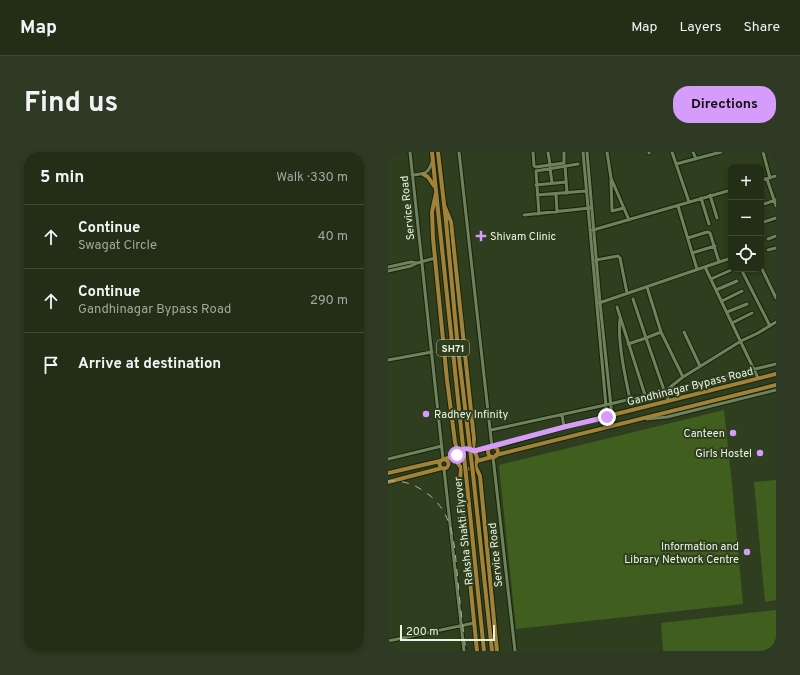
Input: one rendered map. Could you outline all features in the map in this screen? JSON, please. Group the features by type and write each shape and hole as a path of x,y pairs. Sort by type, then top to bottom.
{"main road":[{"name":"SH71","path":"432,152 436,194"},
{"name":"SH71","path":"438,152 444,205"},
{"path":"423,174 428,176 436,188"},
{"name":"Raksha Shakti Flyover","path":"436,194 484,651"},
{"path":"436,194 431,220 454,434 458,454 457,459 460,466 460,482 477,651"},
{"name":"Raksha Shakti Flyover","path":"444,205 458,349 492,651"},
{"path":"444,205 451,222 474,451 477,456 476,463 480,476 497,651"},
{"name":"Gandhinagar Bypass Road","path":"474,451 776,374"},
{"name":"Gandhinagar Bypass Road","path":"476,463 494,456 632,420 776,385"},
{"path":"492,447 497,450 497,453 494,456 489,455 488,452 492,447"},
{"path":"388,473 443,460 458,454 465,448 474,451"},
{"path":"443,460 439,465 444,468"},
{"path":"443,460 448,463 444,468"},
{"path":"388,482 444,468 460,466 468,469 476,463"}],"street":[{"name":"Service Road","path":"410,152 443,460"},
{"path":"459,152 492,447"},
{"path":"533,152 535,167 578,164"},
{"path":"548,152 552,183"},
{"path":"539,214 536,170 565,163 564,152"},
{"path":"583,152 586,191 590,208"},
{"path":"587,152 605,405 609,416"},
{"path":"608,152 611,178 612,211 624,208"},
{"path":"672,152 689,202"},
{"path":"693,152 696,159"},
{"path":"676,164 721,152"},
{"path":"763,152 776,206"},
{"path":"412,175 423,174 429,169 433,160"},
{"path":"564,166 567,193"},
{"path":"764,179 776,176"},
{"path":"611,178 629,220"},
{"path":"536,185 566,182"},
{"path":"537,195 586,191"},
{"path":"592,231 728,191"},
{"path":"556,194 557,212"},
{"path":"710,195 717,218"},
{"path":"701,198 709,224"},
{"path":"764,204 775,201"},
{"path":"678,206 698,269"},
{"path":"524,215 590,208"},
{"path":"764,222 776,218"},
{"path":"592,231 596,260 598,303 610,404 609,416"},
{"path":"688,238 709,232 711,234 719,262"},
{"path":"768,239 776,236"},
{"path":"692,253 715,246"},
{"path":"768,250 776,248"},
{"path":"596,260 618,256 620,258 627,293"},
{"path":"388,271 412,266 422,261 435,258"},
{"path":"598,303 728,259"},
{"path":"388,268 411,262 417,263"},
{"path":"705,267 758,378"},
{"path":"711,279 728,271"},
{"path":"743,272 770,326"},
{"path":"763,272 776,298"},
{"path":"716,290 737,282"},
{"path":"647,287 661,332 683,378"},
{"path":"722,301 742,292"},
{"path":"633,299 666,390 668,401"},
{"path":"727,312 747,304"},
{"path":"617,307 645,395"},
{"path":"732,323 752,313"},
{"path":"620,318 623,361 630,399"},
{"path":"666,390 700,366 776,322"},
{"path":"628,344 661,332"},
{"path":"684,332 700,366"},
{"path":"388,360 432,352"},
{"path":"491,430 610,404 776,364"},
{"path":"632,420 667,417 776,390"},
{"path":"562,415 564,427"},
{"path":"388,459 442,446"},
{"name":"Service Road","path":"494,456 515,651"},
{"path":"444,468 464,651"},
{"path":"388,641 474,623"}],"green space":[{"path":"724,410 743,604 516,629 499,465"},
{"path":"776,480 776,600 765,602 754,482"},
{"path":"776,610 776,651 663,651 661,623"}],"railway":[{"path":"388,481 403,482 421,489 435,500 443,510 448,520 454,543 466,651"}],"place":[{"name":"Shivam Clinic","path":"481,236"},
{"name":"Radhey Infinity","path":"426,414"},
{"name":"Canteen","path":"733,433"},
{"name":"Girls Hostel","path":"760,453"},
{"name":"Information and Library Network Centre","path":"747,552"}],"route":[{"path":"457,455 464,449 469,448 474,451 494,447 564,427 607,417"}]}
